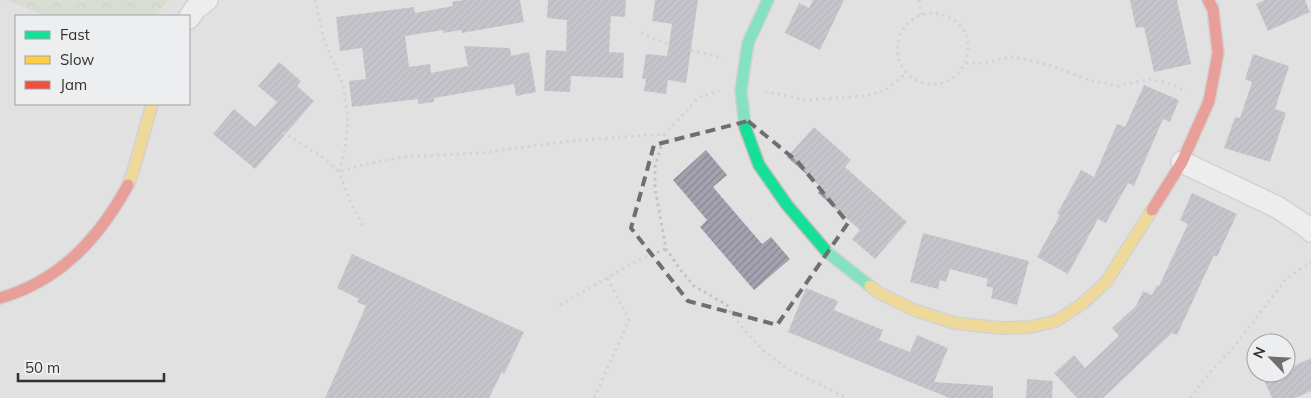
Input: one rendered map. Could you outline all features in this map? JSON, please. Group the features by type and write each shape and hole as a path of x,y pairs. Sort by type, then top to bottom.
{"street":[{"path":"190,17 207,0"},
{"path":"768,0 748,42 741,90 745,127 759,165 787,205 828,253 879,293 914,310 955,322 1000,328 1031,327 1056,321 1082,304 1106,282 1182,162 1209,101 1218,53 1213,9 1208,0"},
{"path":"0,298 16,296 50,277 83,247 109,217 131,180 152,105"},
{"path":"1182,162 1277,207 1311,231"}],"path":[{"path":"315,0 324,40 343,85 348,117 346,144 338,172"},
{"path":"919,0 921,15"},
{"path":"930,13 942,14 954,20 962,28 968,45 966,63 954,78 938,84 924,84 906,73 898,57 897,43 901,32 910,21 921,15 930,13"},
{"path":"641,33 669,45"},
{"path":"691,50 745,63"},
{"path":"966,63 986,63 1010,57 1030,60 1055,67 1092,82 1118,86 1149,79 1167,83 1209,101"},
{"path":"847,398 788,370 764,351 747,333 727,305 694,286 666,249 655,188 655,166 665,134 699,97 713,92 741,90 779,94 804,100 866,96 886,90 906,73"},
{"path":"283,132 325,159 338,172 363,226"},
{"path":"338,172 403,157 481,153 570,140 665,134"},
{"path":"560,304 638,260 666,249"},
{"path":"1190,398 1211,371 1233,348 1286,279 1311,262"},
{"path":"594,398 629,320 607,278"}],"highlighted area":[{"path":"748,121 798,162 848,223 777,325 688,301 631,228 654,145"}],"green space":[{"path":"6,0 170,0 162,7 158,15 43,15"}],"building":[{"path":"463,0 520,0 524,22 462,33 461,30 443,33 443,30 405,36 409,67 430,64 431,73 468,66 464,46 510,48 511,56 529,52 536,92 516,96 514,84 434,98 434,102 418,104 418,99 352,107 349,81 366,79 362,48 340,51 336,17 414,7 415,13 453,6 452,2"},
{"path":"548,0 626,0 625,17 611,16 609,52 624,53 623,78 571,76 570,92 544,91 546,50 566,51 567,20 547,18"},
{"path":"655,0 698,0 686,83 668,80 666,94 644,91 646,79 642,79 646,54 667,56 672,24 652,21"},
{"path":"813,0 844,0 820,50 785,33 799,3 809,8"},
{"path":"1130,0 1177,0 1191,64 1154,72 1144,27 1136,28"},
{"path":"1265,0 1305,0 1310,12 1268,31 1256,4"},
{"path":"1253,54 1289,66 1275,109 1286,113 1270,162 1224,148 1235,117 1240,118 1252,82 1245,79"},
{"path":"279,62 301,81 297,86 314,101 255,169 213,134 234,109 255,127 277,102 258,86"},
{"path":"1144,85 1179,100 1170,122 1163,119 1134,186 1128,183 1106,223 1098,219 1068,274 1037,257 1060,215 1057,214 1081,170 1094,177 1117,124 1125,127"},
{"path":"814,127 851,160 845,167 907,222 875,259 852,239 860,230 818,193 822,188 787,157"},
{"path":"706,150 727,175 713,187 762,244 771,237 790,259 754,290 700,227 707,220 673,180"},
{"path":"1192,193 1237,214 1217,257 1214,255 1177,335 1172,333 1103,398 1077,398 1054,373 1074,355 1085,368 1119,336 1112,328 1136,306 1143,291 1152,295 1157,285 1159,286 1188,224 1180,220"},
{"path":"923,233 1029,261 1017,305 991,298 993,288 986,286 988,279 950,269 946,282 940,280 938,289 910,282"},
{"path":"352,254 524,332 504,374 502,372 489,398 325,398 366,306 357,302 359,299 337,288"},
{"path":"806,288 838,301 834,310 883,330 879,340 910,352 917,335 948,348 934,382 993,386 993,398 949,398 788,332"},
{"path":"1311,358 1311,391 1295,398 1272,398 1265,383 1296,383 1296,365"},
{"path":"1027,379 1053,381 1052,398 1026,398"}],"traffic: fast":[{"path":"768,0 748,43 741,90 745,127 759,165 787,205 828,253 870,286"}],"traffic: slow":[{"path":"128,185 152,105"},
{"path":"870,286 879,293 914,310 955,323 1000,328 1031,327 1056,321 1082,304 1106,282 1152,210"}],"traffic: jam":[{"path":"1152,210 1182,162 1209,101 1218,53 1213,9 1208,0"},
{"path":"0,298 41,281 76,255 104,223 128,185"}]}
